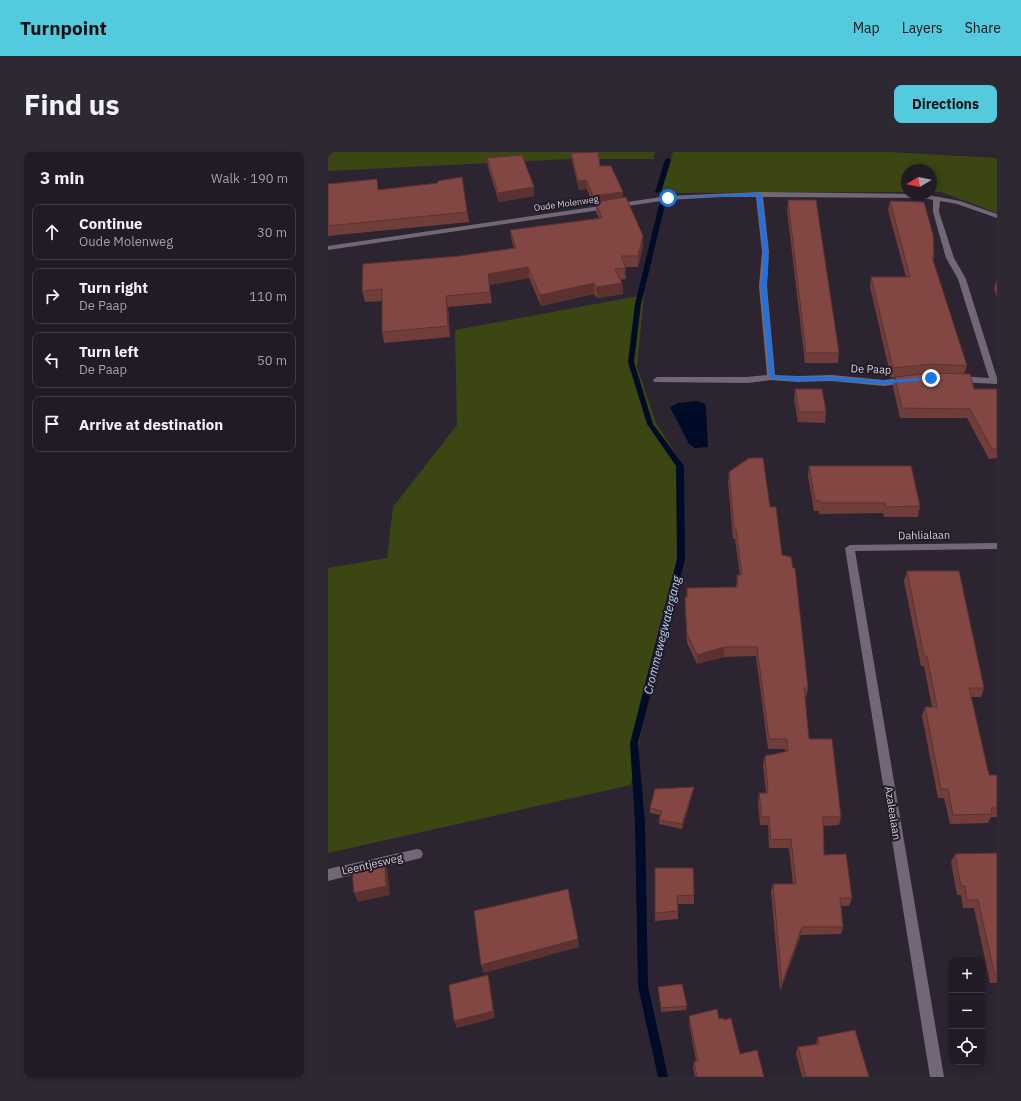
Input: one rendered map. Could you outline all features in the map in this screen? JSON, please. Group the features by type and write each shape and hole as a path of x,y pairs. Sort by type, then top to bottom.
{"street":[{"name":"Oude Molenweg","path":"328,248 668,198 759,194 901,197"},
{"path":"759,194 766,260 766,272 763,286 771,377"},
{"name":"Oude Molenweg","path":"937,198 958,202 997,216"},
{"path":"936,200 936,212 950,258 962,279 996,380 947,379"},
{"name":"De Paap","path":"657,380 747,380 771,377 798,379 832,378 884,382 915,380"},
{"name":"Dahlialaan","path":"850,548 997,546"},
{"name":"Azalealaan","path":"850,548 937,1077"},
{"name":"Leentjesweg","path":"328,874 417,854"}],"green space":[{"path":"328,152 655,152 654,159 571,159 328,171"},
{"path":"673,152 888,152 997,158 997,213 941,192 937,192 937,164 901,164 901,192 661,193"},
{"path":"644,295 637,367 656,423 682,464 683,560 645,714 631,785 328,853 328,568 387,558 393,507 457,425 455,330"}],"water":[{"path":"697,401 705,404 706,408 708,447 695,448 689,444 670,407 678,403"}],"building":[{"path":"598,152 600,166 611,166 623,192 593,196 586,180 578,181 571,153"},
{"path":"522,155 534,187 498,193 487,158"},
{"path":"462,177 467,212 328,226 328,184 377,179 378,190 438,183 438,181"},
{"path":"626,197 643,236 638,256 621,256 626,268 615,269 622,283 596,287 594,283 540,295 528,267 488,274 490,292 446,296 448,326 382,332 382,289 362,291 363,264 459,256 516,248 510,230 602,218 596,202"},
{"path":"788,200 816,200 839,353 806,353"},
{"path":"890,201 924,202 933,235 934,257 932,257 967,366 933,364 893,368 871,277 910,277"},
{"path":"933,373 970,374 974,389 997,389 997,449 992,449 970,409 902,408 895,377"},
{"path":"795,389 822,389 826,412 799,412"},
{"path":"749,458 763,458 770,507 776,507 782,555 791,557 793,568 795,568 808,688 804,688 809,739 832,739 841,817 823,817 824,855 846,854 852,898 840,898 843,927 802,927 782,984 773,884 796,884 791,839 771,840 769,817 762,817 759,793 768,793 765,756 788,751 787,739 769,739 757,647 724,647 697,655 687,633 685,597 687,597 687,588 738,587 737,575 742,575 736,529 734,529 729,472"},
{"path":"809,466 911,466 920,506 886,507 885,503 821,503 820,501 815,500"},
{"path":"907,571 959,571 984,688 969,688 989,775 997,775 997,808 991,808 992,814 953,815 948,789 941,789 925,707 937,707 927,656 924,656"},
{"path":"694,787 682,824 659,820 662,811 650,808 655,789"},
{"path":"997,853 997,975 995,976 978,900 967,900 965,886 961,886 955,854"},
{"path":"385,865 386,886 354,893 352,872"},
{"path":"655,868 693,868 694,895 677,896 678,911 655,913"},
{"path":"568,889 578,939 481,965 474,911"},
{"path":"488,975 493,1011 454,1021 449,985"},
{"path":"682,984 687,1006 661,1008 658,987"},
{"path":"717,1009 719,1019 723,1018 724,1020 731,1018 740,1054 757,1050 764,1077 697,1077 694,1062 698,1061 689,1016"},
{"path":"855,1030 869,1077 806,1077 798,1047 819,1044 818,1037"}],"waterway":[{"name":"Crommewegwatergang","path":"658,192 668,160"},
{"name":"Crommewegwatergang","path":"662,205 638,304 631,362 650,424 680,466 681,559 634,743 640,823 643,986 663,1077"}],"route":[{"path":"668,198 759,194 766,260 766,272 763,286 771,377 798,379 832,378 884,382 931,378"}]}
